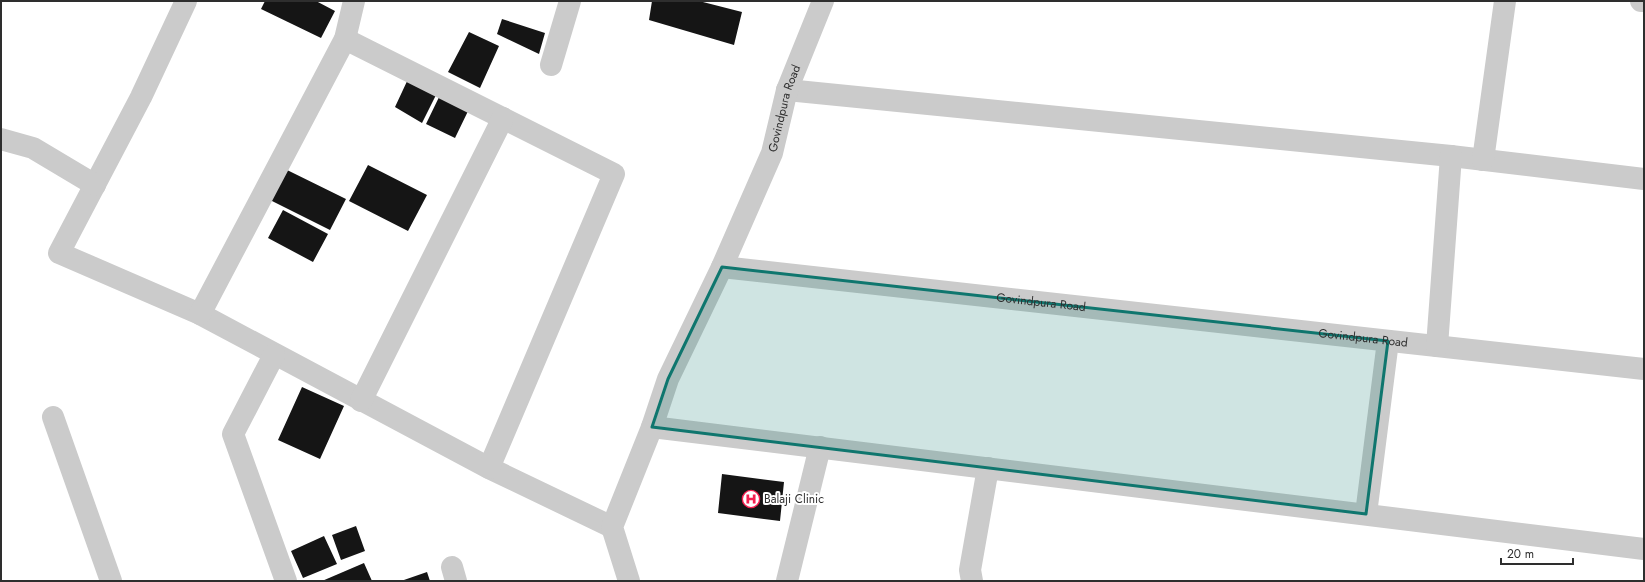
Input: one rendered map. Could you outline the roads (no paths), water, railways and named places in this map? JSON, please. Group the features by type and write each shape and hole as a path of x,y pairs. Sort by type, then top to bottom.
{"street":[{"path":"186,1 141,97 59,253 200,314 274,355 489,468 612,527"},
{"path":"200,314 345,39 354,1"},
{"path":"551,65 570,1"},
{"name":"Govindpura Road","path":"823,1 787,90 772,154 722,267 1644,369"},
{"path":"1483,160 1505,1"},
{"path":"345,39 614,174 489,468"},
{"path":"787,90 1451,156 1644,179"},
{"path":"361,401 503,118"},
{"path":"1,139 33,148 95,185"},
{"path":"1437,346 1451,156"},
{"path":"630,581 612,527 652,427 668,379 722,267"},
{"path":"1366,514 1388,341"},
{"path":"274,355 233,434 286,581"},
{"path":"53,417 111,581"},
{"path":"652,427 1644,549"},
{"path":"787,581 820,447"},
{"path":"972,581 970,570 988,468"}],"place":[{"name":"Balaji Clinic","path":"751,499"}]}
